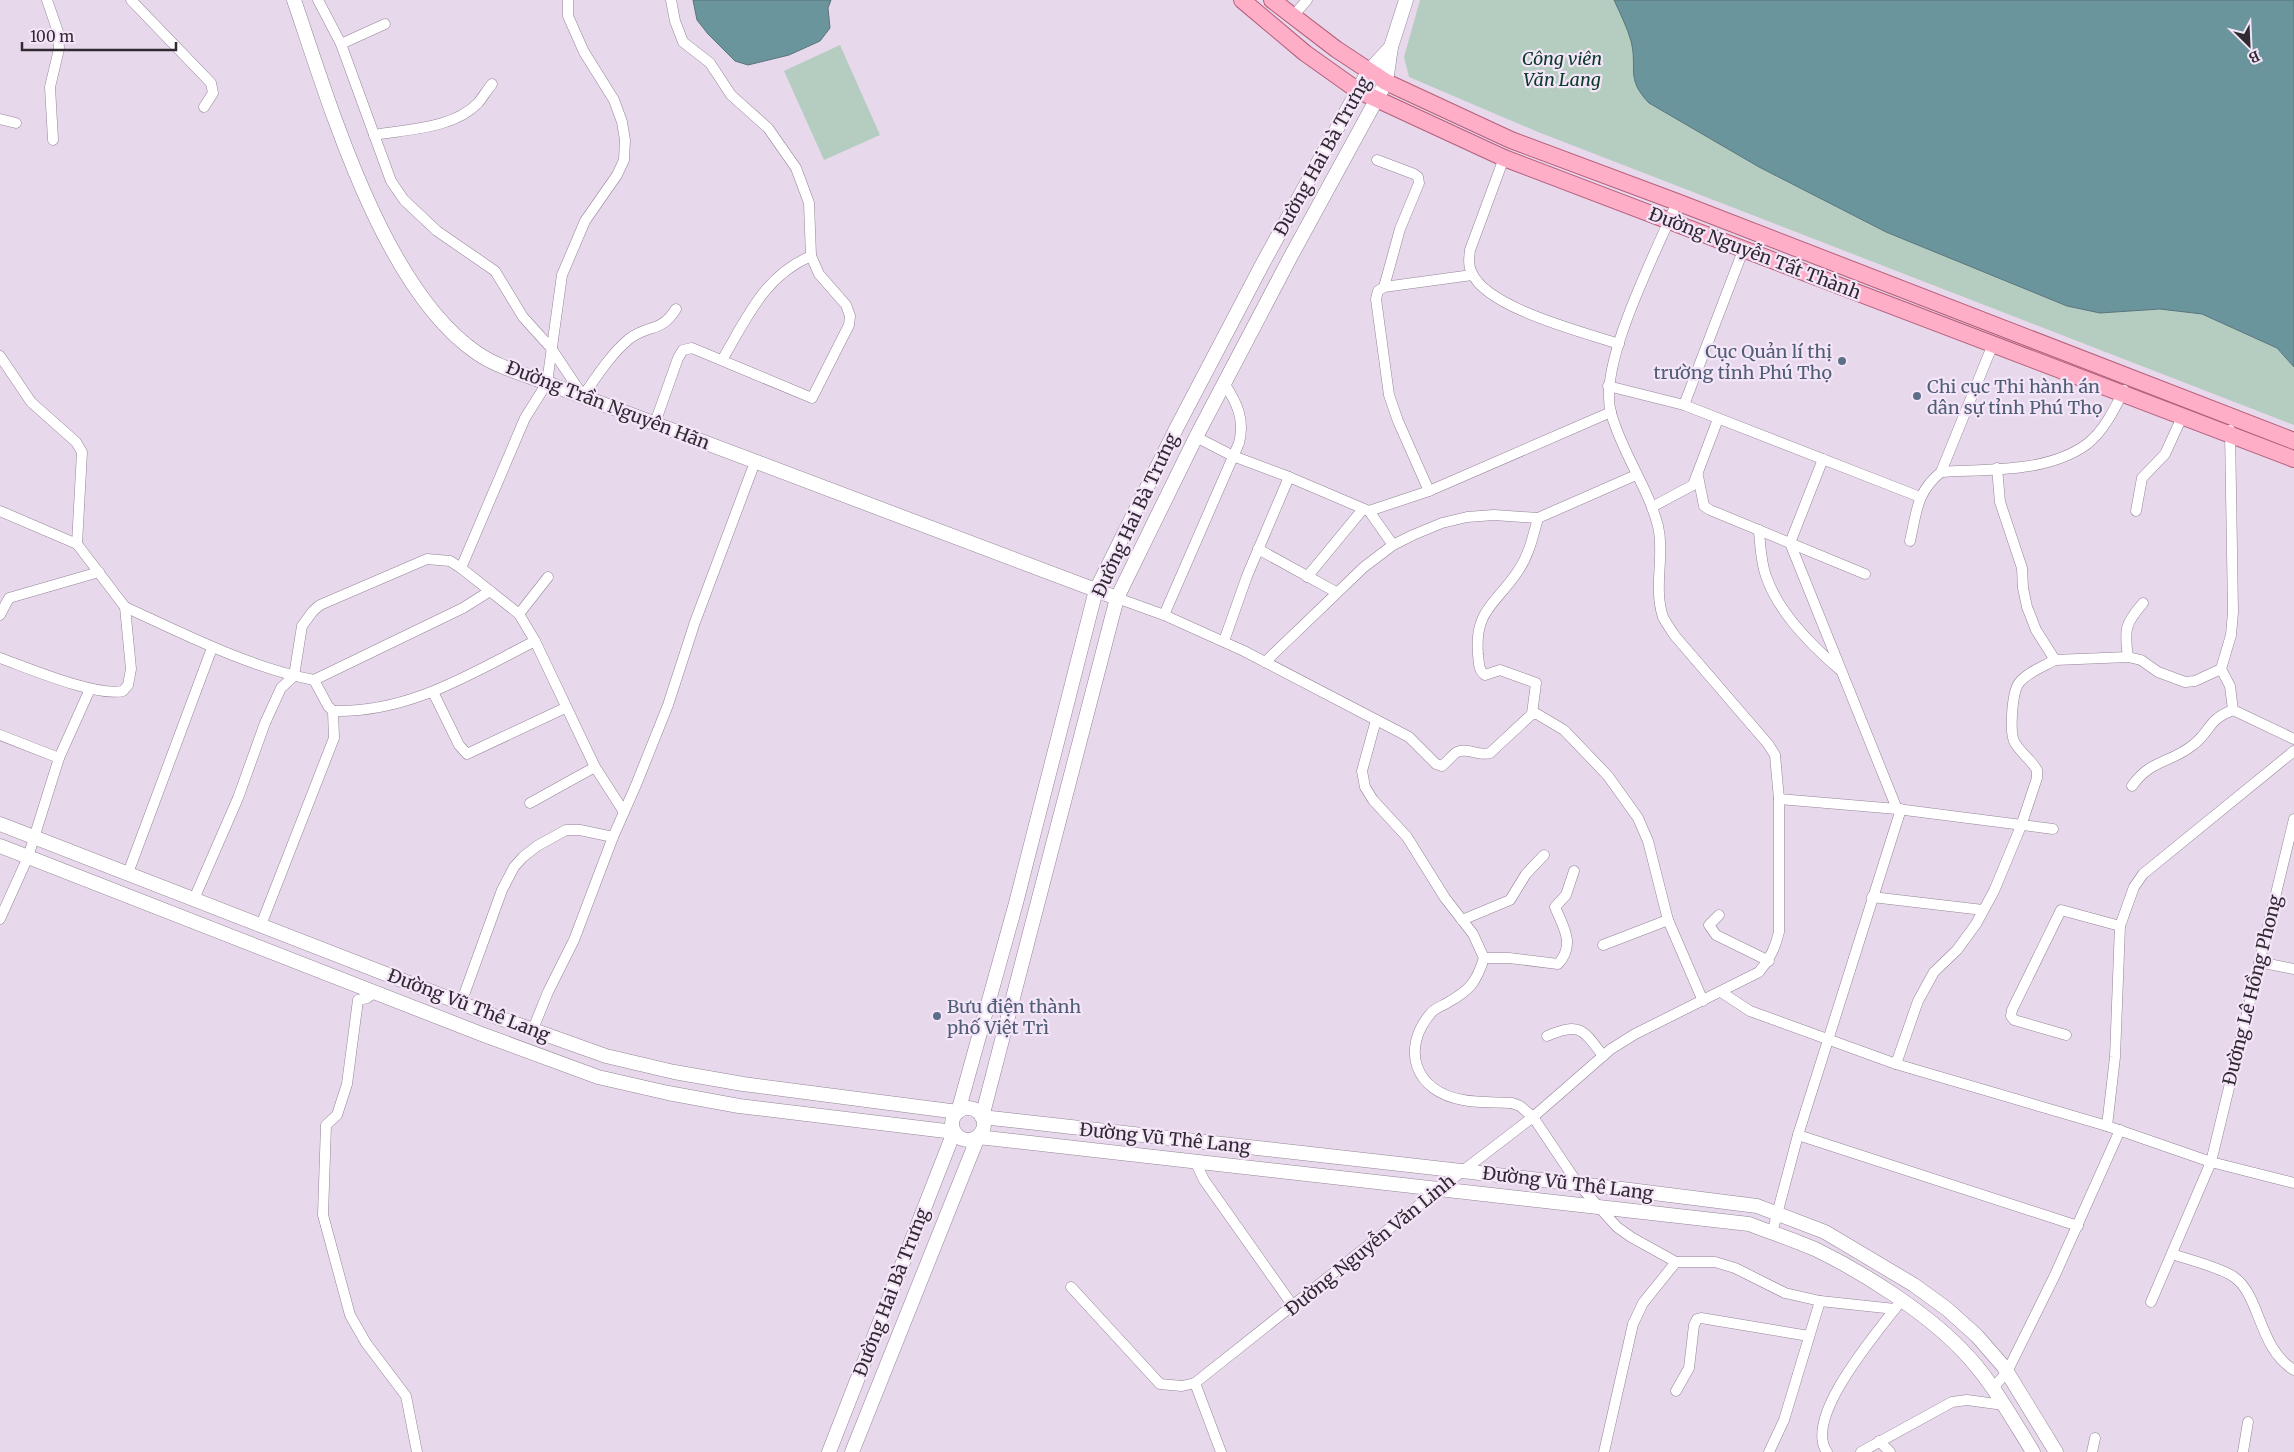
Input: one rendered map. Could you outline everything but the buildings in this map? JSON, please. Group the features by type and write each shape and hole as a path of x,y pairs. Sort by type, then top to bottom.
{"main road":[{"name":"Đường Nguyễn Tất Thành","path":"1242,0 1305,53 1357,90 1377,101 1504,158 2294,459"},
{"name":"Đường Nguyễn Tất Thành","path":"1272,0 1368,72 1511,140 2294,441"}],"street":[{"path":"47,0 58,32 59,49 50,87 53,140"},
{"path":"131,0 211,83 213,93 204,108"},
{"name":"Đường Trần Nguyên Hãn","path":"294,0 358,174 394,254 420,296 447,328 477,353 487,360 547,383 1117,598"},
{"path":"318,0 341,44 391,181 404,200 437,231 495,271 523,317 551,348 583,396 606,363 618,350 640,333 663,325 676,309"},
{"path":"461,568 525,418 547,383 562,275 586,221 617,175 624,160 625,140 622,122 614,100 584,52 572,26 568,16 568,0"},
{"path":"655,423 678,358 684,350 692,348 812,398 849,324 850,316 846,305 819,274 811,256 810,203 796,168 768,128 731,95 710,63 683,42 675,21 671,0"},
{"path":"1293,16 1307,0"},
{"name":"Đường Hai Bà Trưng","path":"982,1117 1117,598 1224,383 1286,265 1377,101 1386,82 1391,48 1406,0"},
{"path":"341,44 384,24"},
{"name":"Đường Hai Bà Trưng","path":"958,1112 1026,867 1096,590 1177,427 1357,90 1368,72 1391,48"},
{"path":"374,135 446,122 464,114 478,103 492,84"},
{"path":"0,119 16,123"},
{"path":"1504,158 1470,250 1469,264 1472,275 1488,292 1507,305 1619,344"},
{"path":"1377,160 1418,177 1418,183 1400,229 1384,287"},
{"path":"1676,202 1619,344 1608,386 1611,412 1636,475 1652,506 1658,527 1659,597 1664,617 1675,636 1768,744 1775,755 1779,799 1779,932 1769,961 1716,935 1709,925 1712,919 1719,916"},
{"path":"1684,405 1744,248"},
{"path":"722,360 760,296 773,280 793,263 811,256"},
{"path":"1429,491 1398,420 1389,394 1376,299 1378,292 1384,287 1472,275"},
{"path":"1910,542 1920,497 1925,486 1941,472 1993,344"},
{"path":"0,356 31,402 76,442 82,452 76,544"},
{"path":"1941,472 1997,468 2053,460 2069,454 2087,444 2101,430 2130,379"},
{"path":"1164,615 1239,443 1242,422 1237,403 1224,383"},
{"path":"1608,386 1684,405 1920,497"},
{"path":"1307,577 1366,510 1429,491 1611,412"},
{"path":"2230,416 2232,612 2231,635 2221,669 2230,686 2233,710"},
{"path":"2136,510 2142,478 2165,454 2182,417"},
{"path":"1652,506 1686,491 1693,485 1718,419"},
{"path":"1196,437 1233,456 1289,477 1366,510 1393,545"},
{"path":"1772,1233 1798,1135 1899,809 1790,543 1823,459"},
{"path":"533,1030 548,992 574,940 613,836 668,705 695,622 755,462"},
{"path":"1997,468 2000,502 2022,568 2023,588 2027,606 2036,630 2055,660"},
{"path":"1265,662 1336,592 1393,545 1442,523 1467,517 1494,515 1538,518 1636,475"},
{"path":"1698,476 1704,506 1865,574"},
{"path":"1224,641 1258,549 1289,477"},
{"path":"0,512 76,544 125,607 212,648 294,676 314,680 463,608 490,591"},
{"path":"1117,598 1164,615 1224,641 1265,662 1409,737 1428,757 1436,764 1442,766 1456,752 1462,751 1486,755 1490,753 1532,714 1536,683 1500,670 1485,675 1481,672 1479,666 1478,650 1479,630 1486,610 1518,572 1530,549 1538,518"},
{"path":"1759,530 1765,576 1772,590 1812,646 1841,671"},
{"path":"1258,549 1336,592"},
{"path":"194,899 238,798 265,723 281,688 294,676 302,626 313,611 320,606 427,559 450,561 519,614 535,641 565,708 595,767 624,812"},
{"path":"0,615 9,598 99,572"},
{"path":"519,614 548,577"},
{"path":"2128,657 2125,629 2129,620 2143,603"},
{"path":"0,658 90,689 123,691 128,685 131,669 125,607"},
{"path":"333,711 385,708 434,692 535,641"},
{"path":"128,873 212,648"},
{"path":"1896,1064 1918,1001 1934,972 1957,950 1994,891 2021,826 2037,778 2037,770 2015,744 2011,736 2017,685 2023,679 2055,660 2128,657 2142,660 2158,672 2185,682 2195,681 2221,669"},
{"path":"261,925 334,738 333,711 314,680"},
{"path":"0,919 28,857 59,758 90,689"},
{"path":"434,692 459,745 467,754 565,708"},
{"path":"2233,710 2294,739"},
{"path":"2132,786 2146,770 2192,746 2203,736 2213,720 2233,710"},
{"path":"1532,714 1536,714 1564,730 1608,776 1638,818 1648,841 1668,920 1703,1000"},
{"path":"1376,720 1362,771 1365,787 1373,800 1407,837 1436,883 1473,934 1484,958 1477,978 1466,993 1433,1011 1419,1028 1413,1052 1419,1074 1440,1091 1461,1100 1512,1103 1520,1106 1533,1117 1578,1184 1617,1227 1631,1238 1676,1262 1715,1262 1735,1268 1785,1293 1820,1301 1898,1305"},
{"path":"0,736 59,758"},
{"path":"2107,1126 2115,1058 2120,926 2134,887 2143,874 2294,751"},
{"path":"530,803 595,767"},
{"path":"1779,799 1899,809 2053,829"},
{"name":"Đường Lê Hồng Phong","path":"2151,1302 2211,1162 2294,819"},
{"name":"Đường Vũ Thê Lang","path":"0,824 461,1003 612,1058 674,1072 743,1084 958,1112"},
{"path":"461,1003 502,890 514,867 523,857 543,842 566,830 580,830 613,836"},
{"name":"Đường Vũ Thê Lang","path":"0,846 484,1035 607,1079 739,1106 954,1132"},
{"path":"1462,920 1510,900 1526,874 1544,855"},
{"path":"1484,958 1509,958 1558,964 1562,959 1568,935 1555,907 1566,895 1574,871"},
{"path":"1872,897 1983,910"},
{"path":"2066,1035 2014,1020 2011,1016 2012,1010 2061,910 2120,926"},
{"path":"1603,944 1668,920"},
{"name":"Đường Nguyễn Văn Linh","path":"1195,1383 1439,1189 1533,1117 1603,1056 1635,1034 1759,972 1769,961"},
{"path":"2259,962 2294,969"},
{"path":"375,992 358,1000 347,1084 338,1114 326,1125 323,1215 350,1315 366,1343 406,1396 417,1452"},
{"path":"1721,992 1750,1012 1896,1064 2120,1130 2211,1162 2294,1183"},
{"path":"1547,1036 1566,1028 1577,1028 1587,1034 1603,1056"},
{"path":"607,1079 612,1058"},
{"path":"972,1109 982,1117 984,1128 978,1136 967,1140 958,1137 954,1132 952,1121 958,1112 972,1109"},
{"name":"Đường Vũ Thê Lang","path":"982,1117 1757,1206 1825,1232 1914,1285 1948,1309 1977,1336 2007,1372 2056,1452"},
{"path":"1993,1388 2007,1372 2078,1226 2120,1130"},
{"name":"Đường Hai Bà Trưng","path":"829,1452 954,1132"},
{"path":"1798,1135 2078,1226"},
{"name":"Đường Hai Bà Trưng","path":"852,1452 978,1136"},
{"name":"Đường Vũ Thê Lang","path":"978,1136 1749,1224 1816,1250 1898,1305 1933,1323 1962,1349 1993,1388 2033,1452"},
{"path":"1195,1161 1204,1180 1293,1306"},
{"path":"2172,1254 2234,1276 2245,1289 2273,1351 2294,1370"},
{"path":"1604,1452 1633,1324 1643,1303 1676,1262"},
{"path":"1071,1287 1160,1384 1173,1386 1195,1383 1221,1452"},
{"path":"1769,1452 1784,1420 1820,1301"},
{"path":"1827,1452 1824,1449 1823,1429 1834,1395 1844,1376 1898,1305"},
{"path":"1676,1391 1689,1368 1694,1325 1701,1318 1809,1336"},
{"path":"1861,1452 1952,1402 1968,1400 2004,1405"},
{"path":"2243,1452 2248,1422"},
{"path":"2092,1452 2095,1438"},
{"path":"1879,1441 1890,1452"}],"green space":[{"name":"Công viên Văn Lang","path":"1420,0 1614,0 1631,41 1637,87 1649,103 1759,167 1886,232 2067,306 2100,313 2163,309 2202,314 2277,348 2294,367 2294,425 1538,132 1409,77 1404,57"},
{"path":"840,45 880,135 824,160 784,71"}],"shaded area":[{"path":"693,0 831,0 828,8 830,28 820,41 789,55 748,65 735,61 708,34 697,20"},
{"path":"1614,0 2294,0 2294,367 2277,348 2202,314 2160,309 2100,313 2067,306 1886,232 1759,167 1649,103 1637,87 1631,41"}],"place":[{"name":"Cục Quản lí thị trường tỉnh Phú Thọ","path":"1842,361"},
{"name":"Chi cục Thi hành án dân sự tỉnh Phú Thọ","path":"1917,396"},
{"name":"Bưu điện thành phố Việt Trì","path":"937,1016"}]}
